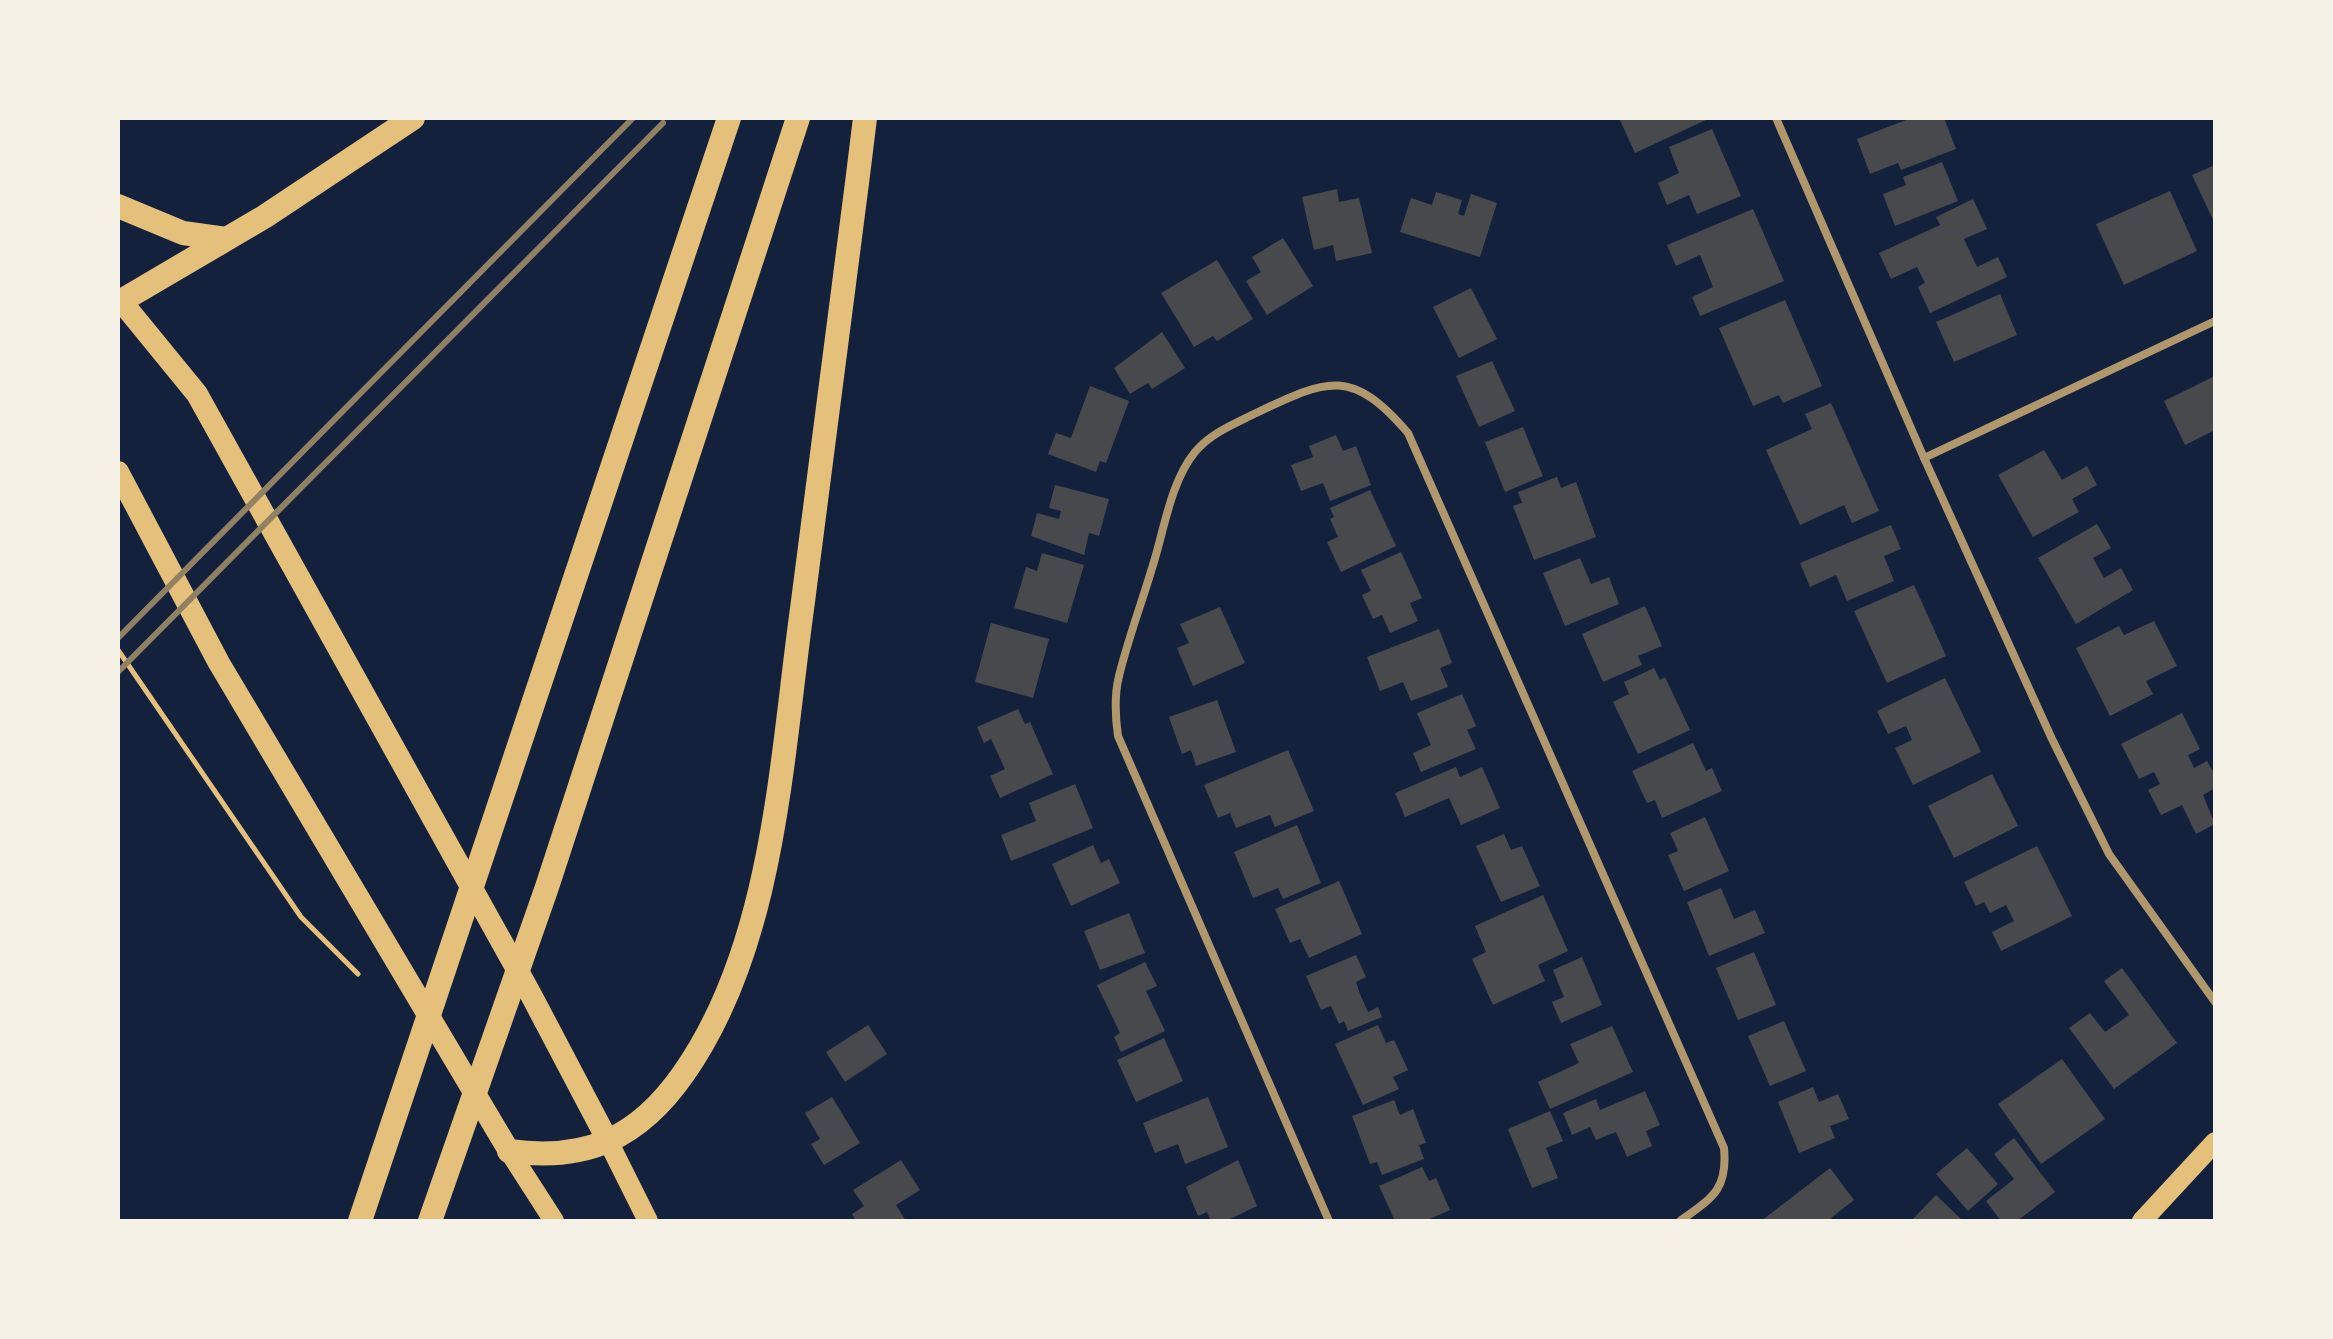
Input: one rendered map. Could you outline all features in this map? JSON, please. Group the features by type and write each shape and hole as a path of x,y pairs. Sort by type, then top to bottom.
{"highway":[{"path":"413,118 226,239 119,302 181,373 214,425 514,963 609,1143"},
{"path":"360,1221 729,118"},
{"path":"430,1221 547,887 798,118"},
{"path":"118,472 144,528 219,663 509,1151 554,1156 609,1143 652,1111 684,1074 731,987 751,928 779,780 865,118"},
{"path":"118,206 183,233 226,239"},
{"path":"118,511 144,528"}],"main road":[{"path":"2142,1221 2215,1142"},
{"path":"609,1143 648,1221"},
{"path":"509,1151 554,1221"}],"street":[{"path":"1776,118 1924,458 2052,739 2109,854 2215,1002"},
{"path":"1924,458 2215,321"},
{"path":"1329,1221 1118,736 1114,710 1119,677 1183,470 1194,452 1213,434 1311,387 1337,384 1359,390 1382,403 1408,433 1724,1148 1727,1173 1714,1196 1680,1221"}],"path":[{"path":"118,650 301,917 358,974"}],"building":[{"path":"1619,118 1710,118 1635,153"},
{"path":"1911,118 1944,118 1956,149 1901,170 1898,163 1870,174 1857,139"},
{"path":"1712,129 1741,196 1697,214 1689,195 1667,205 1658,183 1679,173 1669,147"},
{"path":"1942,162 1958,201 1895,226 1883,194 1906,185 1903,177"},
{"path":"2215,165 2215,224 2192,175"},
{"path":"1337,189 1339,202 1359,198 1372,253 1336,261 1333,245 1314,250 1302,197"},
{"path":"2170,191 2197,251 2124,285 2096,224"},
{"path":"1436,192 1462,200 1458,214 1464,216 1471,194 1497,203 1480,257 1400,232 1411,198 1432,205"},
{"path":"1973,199 1987,229 1964,239 1977,267 1998,257 2007,277 1930,313 1918,287 1925,283 1917,267 1891,279 1879,253 1940,225 1936,217"},
{"path":"1753,209 1784,281 1700,316 1692,297 1713,287 1700,255 1676,266 1667,245"},
{"path":"1283,238 1313,286 1267,315 1246,281 1261,272 1252,257"},
{"path":"1217,260 1253,319 1217,341 1213,336 1194,347 1161,293"},
{"path":"1471,288 1497,339 1459,358 1433,307"},
{"path":"2000,294 2017,335 1954,362 1936,322"},
{"path":"1785,300 1822,386 1783,403 1779,395 1753,406 1719,328"},
{"path":"1162,332 1185,368 1152,389 1148,383 1130,394 1114,368"},
{"path":"1492,361 1515,411 1479,427 1456,376"},
{"path":"2215,376 2215,430 2185,445 2164,401"},
{"path":"1090,386 1129,401 1106,463 1100,461 1096,472 1048,454 1056,433 1071,438"},
{"path":"1831,403 1879,511 1852,523 1844,505 1800,525 1766,450 1812,429 1805,414"},
{"path":"1523,427 1543,476 1505,492 1485,442"},
{"path":"1336,435 1343,451 1356,446 1371,485 1330,501 1323,483 1301,491 1291,465 1313,457 1309,446"},
{"path":"2044,450 2062,480 2087,466 2097,485 2072,499 2079,512 2033,537 1998,475"},
{"path":"1557,477 1561,488 1576,482 1596,537 1534,560 1513,506 1522,503 1518,492"},
{"path":"1055,485 1109,499 1099,536 1089,533 1084,555 1031,536 1037,513 1059,519 1061,511 1049,508"},
{"path":"1370,490 1396,546 1341,572 1327,542 1338,537 1330,519 1334,517 1330,508"},
{"path":"2097,524 2111,548 2093,558 2104,578 2121,568 2133,590 2076,624 2038,558"},
{"path":"1891,525 1901,549 1884,556 1894,581 1847,601 1836,575 1810,587 1800,563"},
{"path":"1401,552 1422,598 1410,603 1418,621 1390,633 1382,615 1373,619 1362,595 1371,591 1361,570"},
{"path":"1042,553 1084,565 1067,623 1014,608 1026,567 1037,571"},
{"path":"1580,558 1591,584 1609,577 1619,604 1565,626 1543,573"},
{"path":"1914,585 1946,656 1887,683 1854,611"},
{"path":"1645,606 1662,646 1638,656 1642,665 1603,682 1582,634"},
{"path":"1220,607 1245,663 1193,686 1177,648 1189,643 1180,624"},
{"path":"2154,621 2177,666 2146,681 2153,694 2110,716 2076,648 2119,626 2124,635"},
{"path":"991,623 1049,639 1033,698 975,682"},
{"path":"1439,629 1452,663 1440,668 1448,687 1411,701 1403,682 1380,691 1367,657"},
{"path":"1654,668 1660,680 1665,677 1690,730 1638,754 1613,702 1629,694 1624,682"},
{"path":"1945,678 1981,752 1913,785 1895,748 1912,740 1906,726 1888,734 1877,711"},
{"path":"1462,694 1476,726 1467,730 1476,749 1421,772 1413,753 1431,745 1417,713"},
{"path":"1217,700 1236,752 1196,766 1191,750 1182,754 1169,717"},
{"path":"1018,709 1025,724 1030,722 1053,774 1000,798 990,776 1005,769 991,739 984,743 977,727"},
{"path":"2182,713 2200,749 2188,755 2194,768 2207,761 2215,775 2215,788 2203,795 2215,824 2196,834 2182,805 2161,815 2148,790 2160,784 2154,772 2139,779 2121,744"},
{"path":"1693,743 1706,771 1712,768 1722,791 1662,818 1655,800 1647,803 1632,771"},
{"path":"1288,750 1314,811 1275,827 1270,815 1236,828 1230,813 1218,818 1204,785"},
{"path":"1456,767 1460,777 1482,767 1500,808 1461,825 1449,798 1405,817 1395,793"},
{"path":"1992,774 2018,826 1954,858 1928,806"},
{"path":"1075,784 1093,828 1011,861 1001,835 1036,821 1029,803"},
{"path":"1705,817 1729,871 1684,891 1668,855 1678,851 1670,833"},
{"path":"1297,825 1321,883 1283,899 1278,888 1253,898 1234,852"},
{"path":"1504,834 1511,850 1522,846 1540,886 1501,902 1476,846"},
{"path":"1093,845 1101,863 1109,859 1120,883 1071,906 1052,864"},
{"path":"2037,846 2072,916 2001,951 1992,932 2014,921 2006,905 1990,913 1984,902 1976,906 1964,882"},
{"path":"1339,881 1362,934 1309,958 1300,939 1290,943 1275,909"},
{"path":"1721,888 1734,919 1755,910 1765,933 1709,956 1687,902"},
{"path":"1543,895 1568,951 1538,965 1545,981 1493,1005 1472,959 1486,952 1475,926"},
{"path":"1129,913 1145,953 1100,970 1084,931"},
{"path":"1754,952 1776,1005 1738,1020 1716,968"},
{"path":"1356,955 1366,977 1356,982 1360,994 1368,1012 1378,1007 1382,1017 1348,1031 1344,1021 1339,1024 1331,1006 1321,1010 1306,976"},
{"path":"1582,957 1602,1005 1561,1023 1552,1002 1564,997 1553,970"},
{"path":"1145,962 1157,986 1146,991 1165,1031 1121,1052 1114,1037 1120,1033 1097,985"},
{"path":"2122,968 2177,1043 2114,1089 2069,1028 2090,1013 2105,1032 2129,1015 2104,981"},
{"path":"1784,1021 1806,1071 1770,1086 1748,1036"},
{"path":"868,1025 887,1054 845,1082 826,1052"},
{"path":"1378,1025 1386,1043 1394,1040 1408,1070 1393,1077 1399,1089 1363,1105 1335,1044"},
{"path":"1612,1026 1633,1072 1550,1109 1538,1082 1579,1063 1570,1044"},
{"path":"1164,1038 1183,1081 1136,1102 1117,1060"},
{"path":"2062,1059 2105,1119 2041,1164 1998,1104"},
{"path":"1813,1087 1819,1102 1838,1094 1849,1119 1830,1126 1835,1138 1799,1153 1778,1102"},
{"path":"1645,1091 1660,1125 1646,1131 1652,1146 1627,1157 1616,1132 1596,1140 1590,1127 1572,1135 1563,1113 1596,1099 1600,1110"},
{"path":"832,1097 860,1143 824,1165 811,1144 820,1139 805,1113"},
{"path":"1208,1097 1228,1147 1185,1164 1178,1144 1155,1153 1143,1123"},
{"path":"1394,1100 1400,1115 1413,1109 1426,1143 1419,1145 1424,1159 1382,1175 1377,1162 1370,1164 1352,1116"},
{"path":"1550,1111 1563,1141 1546,1148 1558,1178 1532,1188 1508,1129"},
{"path":"2014,1138 2055,1192 2017,1221 2001,1221 1986,1201 2014,1179 1994,1154"},
{"path":"1967,1148 1998,1184 1968,1211 1936,1174"},
{"path":"901,1160 920,1190 896,1205 906,1221 856,1221 852,1214 864,1206 853,1190"},
{"path":"1238,1160 1257,1206 1226,1221 1211,1221 1207,1212 1198,1216 1186,1187"},
{"path":"1422,1167 1429,1181 1436,1178 1450,1210 1425,1221 1395,1221 1379,1186"},
{"path":"1830,1168 1854,1200 1831,1218 1834,1221 1761,1221"},
{"path":"1936,1195 1963,1221 1911,1221"}],"railway":[{"path":"118,638 633,118"},
{"path":"118,672 663,123"}]}
